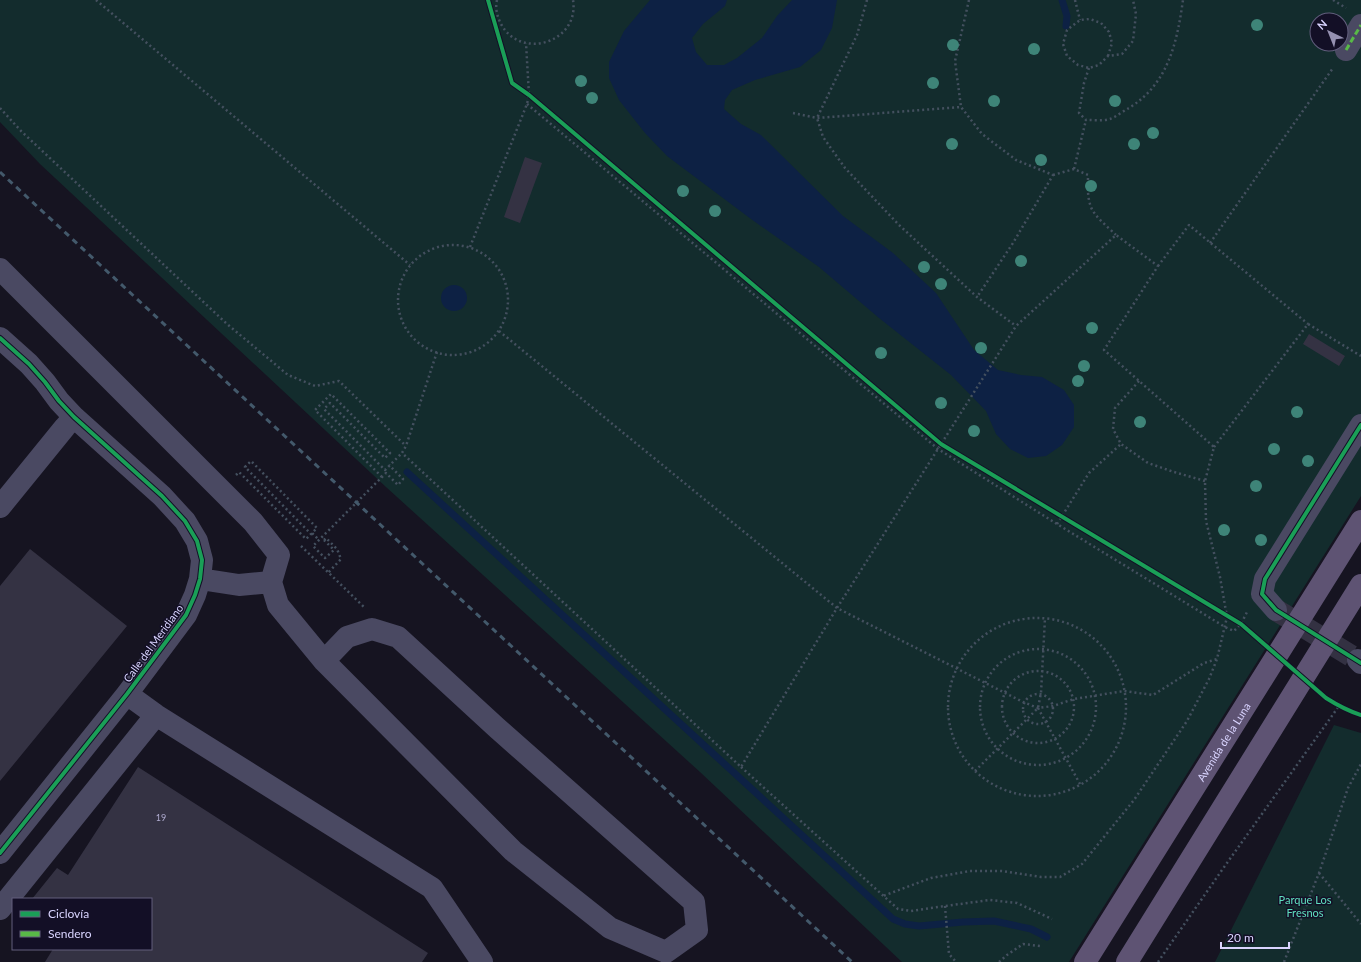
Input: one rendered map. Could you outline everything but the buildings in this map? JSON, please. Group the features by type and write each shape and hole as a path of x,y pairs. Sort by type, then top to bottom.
{"main road":[{"name":"Avenida de la Luna","path":"1085,962 1361,521"},
{"path":"1127,962 1361,585"}],"street":[{"path":"1349,45 1361,25"},
{"path":"0,269 253,522 280,555 271,582 278,605 324,661 514,851 610,928 666,952 698,930 694,902 497,728 398,637 372,629 347,636 324,661"},
{"name":"Calle del Meridiano","path":"0,338 29,364 45,382 59,402 74,418 162,496 185,521 198,541 202,560 200,579 196,595 186,615 127,694 0,853"},
{"path":"0,507 74,418"},
{"path":"1276,610 1262,594 1265,579 1361,425"},
{"path":"200,579 239,585 271,582"},
{"path":"127,694 156,714 432,888 482,962"},
{"path":"0,909 156,714"}],"path":[{"path":"96,0 410,265"},
{"path":"497,0 496,5 498,18 504,29 514,38 526,43 538,44 559,36 567,27 572,16 574,5 573,0"},
{"path":"867,0 857,35 817,118 823,137 845,168 899,225 977,297 1016,326"},
{"path":"969,0 955,61 961,107 982,134 1016,160 1053,175 1074,169 1088,175 1091,208 1116,235 1158,266"},
{"path":"1075,0 1080,20"},
{"path":"1108,56 1122,54 1133,41 1136,14 1133,0"},
{"path":"1089,68 1084,83 1079,113 1086,120 1110,119 1141,100 1158,82 1169,62 1180,20 1183,0"},
{"path":"1333,0 1346,8"},
{"path":"492,15 495,23"},
{"path":"1090,19 1101,23 1109,32 1112,43 1108,56 1099,65 1089,68 1078,66 1067,56 1063,44 1067,30 1080,20 1090,19"},
{"path":"470,247 527,104 529,94 526,43"},
{"path":"1210,243 1345,52"},
{"path":"523,91 535,100"},
{"path":"527,104 938,449 1225,627 1234,631 1241,624"},
{"path":"793,113 817,118 961,107"},
{"path":"0,108 21,131 227,324 288,375 315,386 339,381 406,446"},
{"path":"1074,169 1086,120"},
{"path":"977,297 1013,243 1053,175"},
{"path":"1214,447 1104,350 1158,266 1189,225 1308,324 1361,356"},
{"path":"741,767 838,608 1016,326 1116,235"},
{"path":"453,245 470,247 484,255 497,267 505,282 508,298 506,315 499,331 487,343 471,352 454,355 436,352 421,345 408,332 400,316 398,298 401,281 410,265 422,254 437,247 453,245"},
{"path":"883,896 931,878 970,871 1002,871 1041,878 1060,877 1082,864 1134,800 1187,721 1217,659 1225,627 1227,617 1220,577 1206,521 1205,481 1214,447 1308,324"},
{"path":"499,331 838,608 1023,702 1038,708 1053,706 1074,699 1124,691 1153,695 1204,663 1217,659"},
{"path":"382,477 315,410 331,394 390,453 385,458 330,403 324,409 385,470 402,453 406,446 436,352"},
{"path":"1139,381 1115,408 1113,429 1121,444 1148,463 1205,481"},
{"path":"935,439 948,448"},
{"path":"1057,524 1089,473 1121,444"},
{"path":"402,453 741,767 898,909 911,912 990,900 1017,903 1052,919"},
{"path":"233,478 239,472 306,539 311,534 245,467 250,461 317,528 312,533 319,540"},
{"path":"328,573 340,559 338,549 326,538 324,540 334,550 325,558 313,546 386,473 398,485 403,479 389,465"},
{"path":"1055,513 1068,521"},
{"path":"298,544 366,609 372,629"},
{"path":"1221,613 1241,624 1246,629"},
{"path":"1025,618 1045,618 1069,624 1089,635 1106,650 1110,656 1117,668 1124,691 1125,712 1121,734 1112,754 1098,771 1080,784 1057,793 1038,796 1014,793 995,785 975,771 960,752 951,732 948,712 949,689 957,668 970,647 988,632 1010,622 1025,618"},
{"path":"1045,618 1038,708 1080,784"},
{"path":"1043,649 1066,656 1088,676 1096,696 1096,716 1085,742 1066,759 1045,766 1015,762 997,749 982,726 980,700 985,682 999,663 1023,651 1043,649"},
{"path":"1041,670 1064,680 1074,699 1073,720 1055,740 1035,744 1012,734 1002,713 1004,693 1020,675 1041,670"},
{"path":"1040,693 1049,698 1053,706 1052,715 1046,722 1035,724 1026,719 1022,711 1023,702 1030,695 1040,693"},
{"path":"1332,702 1345,709"},
{"path":"1158,962 1339,706"},
{"path":"975,771 1038,708"},
{"path":"1284,962 1319,873 1348,788 1361,764"},
{"path":"1319,873 1361,924"},
{"path":"945,906 949,954 956,962"},
{"path":"998,962 1023,944 1040,946"}],"green space":[{"path":"0,0 1361,0 1361,496 1069,962 902,962 700,772 386,487 40,164 0,122"},
{"name":"Parque Los Fresnos","path":"1334,725 1361,733 1361,962 1215,962"}],"water":[{"path":"650,0 727,0 725,6 703,24 692,38 696,52 707,65 724,65 737,58 762,38 777,16 792,0 837,0 832,28 821,50 800,67 755,80 732,90 725,100 724,109 741,124 761,135 843,216 893,253 936,293 974,350 998,370 1021,375 1042,377 1064,390 1074,405 1074,427 1062,445 1046,456 1028,458 1010,449 996,434 986,411 951,375 879,318 819,267 751,219 667,156 645,133 619,100 609,78 609,62 624,31"},
{"path":"454,285 463,289 467,298 463,307 454,311 445,307 441,298 445,289"}],"waterway":[{"path":"1062,0 1067,16 1066,26"},
{"path":"407,472 893,919 905,924 919,926 994,921 1031,929 1047,937"}],"tunnel":[{"path":"1276,610 1358,660"}],"railway":[{"path":"0,172 852,962"}],"marked path":[{"path":"1349,45 1361,25"}],"cycle path":[{"path":"488,0 512,83 529,95 941,444 1241,624 1326,698 1343,708 1361,715"},
{"path":"0,338 29,364 74,417 162,496 185,521 197,541 202,560 200,579 186,615 127,694 0,853"},
{"path":"1361,425 1265,579 1262,594 1276,610 1361,663"}]}
